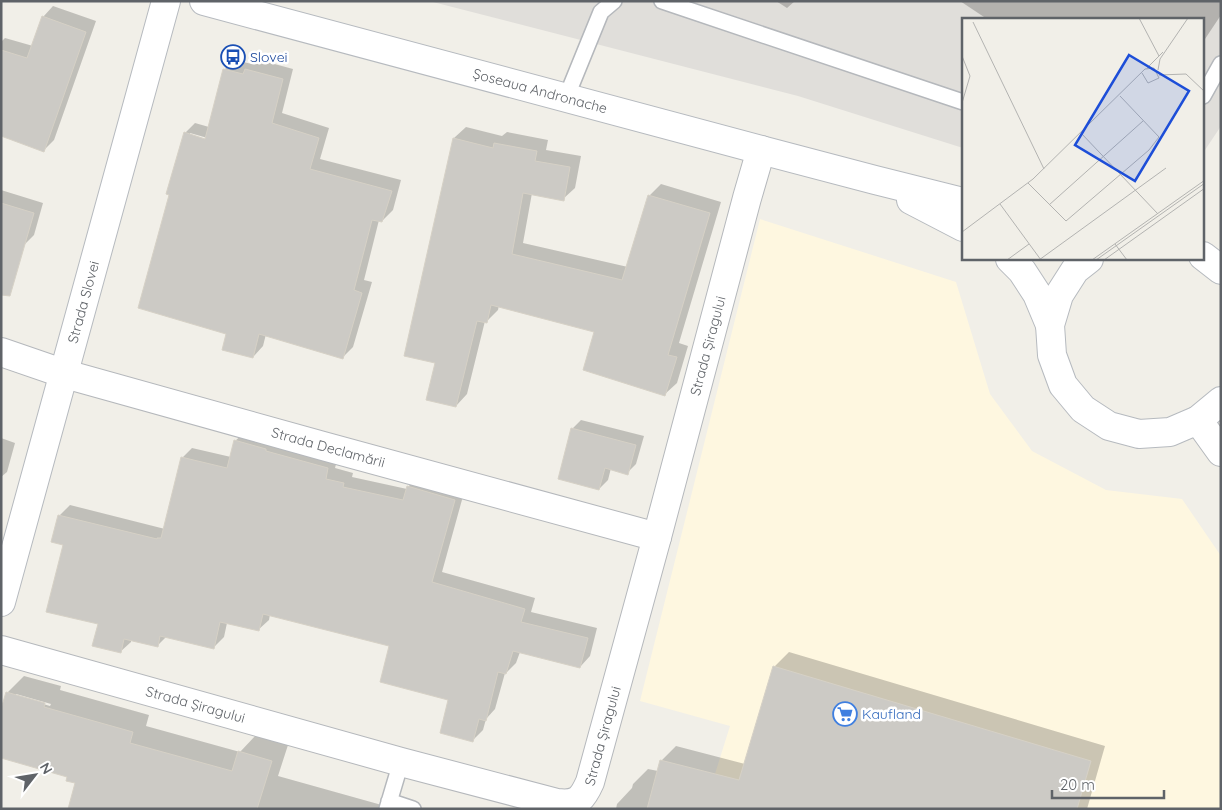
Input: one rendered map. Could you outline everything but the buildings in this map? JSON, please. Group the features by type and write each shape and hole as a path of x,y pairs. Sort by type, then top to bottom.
{"street":[{"name":"Strada Slovei","path":"1,602 166,1"},
{"name":"Șoseaua Andronache","path":"204,1 962,202"},
{"name":"Strada Șiragului","path":"1,650 401,762 557,803 568,804 578,801 585,793 590,782 761,150"},
{"name":"Șoseaua Andronache","path":"875,180 962,226"},
{"path":"1204,254 1221,258"},
{"path":"1204,255 1221,270"},
{"path":"1011,260 1022,271 1037,294 1050,325 1052,356 1063,385 1082,409 1109,426 1139,434 1170,432 1198,420 1221,401"},
{"path":"1050,325 1059,295 1075,270 1088,260"},
{"name":"Strada Declamării","path":"1,352 65,374 657,537"},
{"path":"1198,420 1221,452"}],"lane":[{"path":"566,98 600,12 614,1"},
{"path":"662,1 962,102"},
{"path":"1204,94 1221,64"},
{"path":"401,762 388,805 413,809"}],"shaded area":[{"path":"429,1 1221,1 1221,126 1204,152 1204,18 962,18 962,148 798,96"},
{"path":"760,219 956,282 990,394 1032,451 1106,490 1182,499 1221,556 1221,809 704,809 730,726 640,701"}],"place":[{"name":"Slovei","path":"233,57"},
{"name":"Kaufland","path":"845,714"}]}
